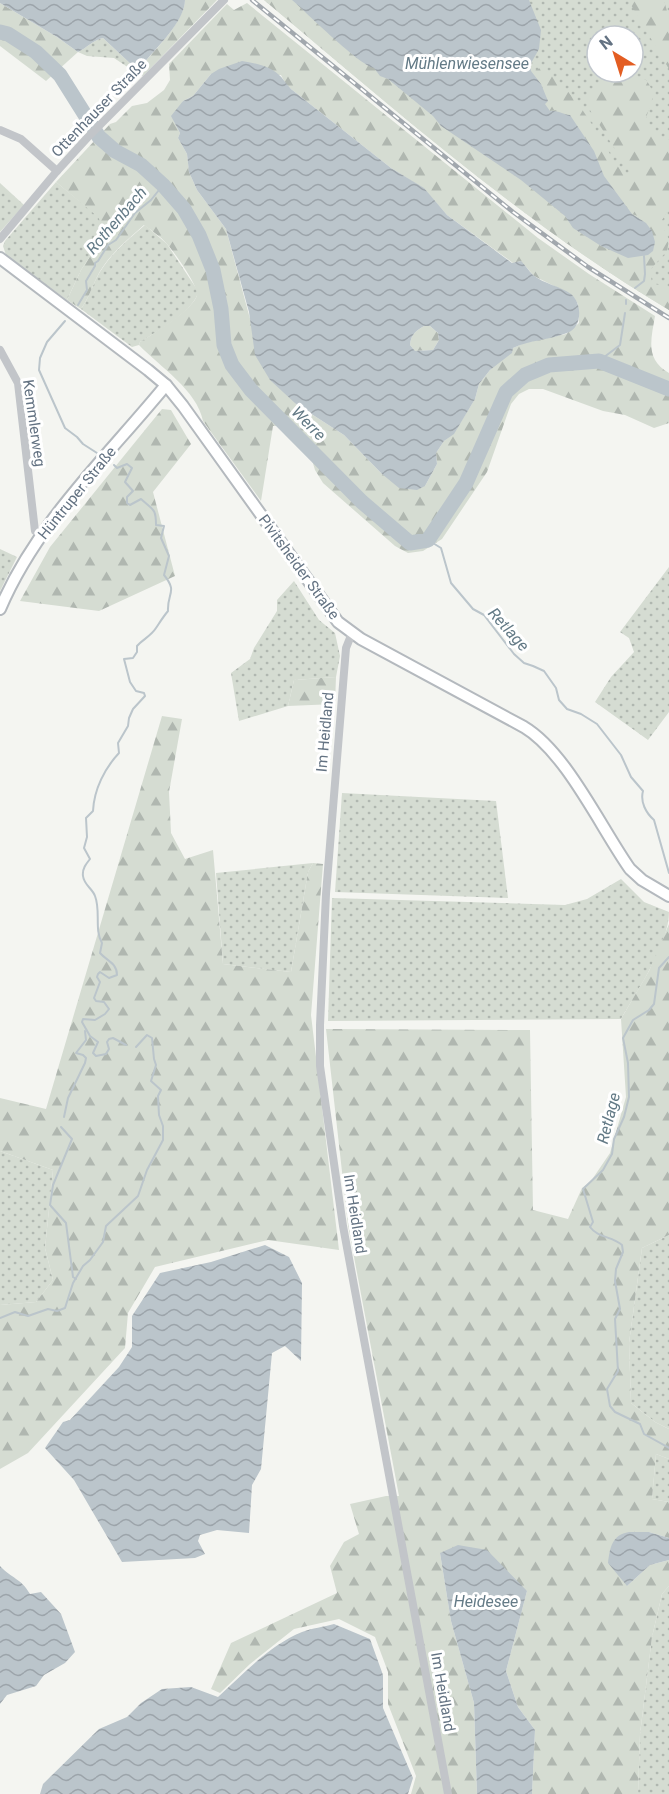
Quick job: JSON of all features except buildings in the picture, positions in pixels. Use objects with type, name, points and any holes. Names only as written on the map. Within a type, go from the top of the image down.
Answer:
[{"type":"main road","name":"Pivitsheider Straße","points":[[0,258],[166,385],[326,607],[352,633],[527,729],[544,742],[558,758],[630,869],[642,880],[669,896]]},
{"type":"main road","name":"Hüntruper Straße","points":[[0,609],[42,534],[67,501],[166,385]]},
{"type":"street","name":"Ottenhauser Straße","points":[[0,240],[88,137],[224,0]]},
{"type":"street","points":[[0,130],[21,139],[57,171]]},
{"type":"street","name":"Kemmlerweg","points":[[0,350],[18,383],[35,531],[42,534]]},
{"type":"street","name":"Im Heidland","points":[[352,633],[346,648],[326,894],[320,1066],[343,1226],[448,1794]]},
{"type":"green space","points":[[185,0],[217,0],[143,76],[137,75],[133,66],[138,67],[143,64],[169,34],[184,8]]},
{"type":"green space","points":[[264,0],[669,0],[669,310],[563,240],[411,123]]},
{"type":"green space","points":[[264,0],[292,0],[356,58],[374,67],[380,76],[388,79],[433,116],[441,126],[521,180],[565,216],[573,228],[613,252],[644,256],[638,216],[632,214],[604,176],[566,115],[557,110],[550,111],[545,104],[548,100],[541,84],[533,76],[540,68],[549,73],[567,90],[598,133],[617,165],[628,175],[629,171],[588,107],[589,92],[601,84],[645,84],[646,80],[652,92],[652,98],[646,125],[657,136],[669,140],[669,208],[661,222],[669,240],[667,251],[650,270],[652,283],[669,288],[669,310],[562,240],[411,123]]},
{"type":"green space","points":[[628,0],[664,0],[669,19],[669,69],[645,29],[645,24],[642,24]]},
{"type":"green space","points":[[0,3],[78,52],[46,81],[0,46]]},
{"type":"green space","points":[[247,3],[538,238],[655,316],[651,341],[656,362],[669,373],[669,423],[654,428],[625,415],[603,411],[543,389],[529,389],[519,394],[511,404],[487,472],[442,539],[423,551],[408,553],[395,546],[323,483],[312,460],[277,426],[273,426],[261,501],[203,421],[186,389],[139,345],[140,342],[181,314],[194,301],[197,291],[185,269],[164,240],[144,225],[105,263],[81,309],[67,300],[81,270],[104,235],[98,217],[56,182],[110,124],[116,122],[132,106],[147,103],[164,90],[170,80],[169,64],[227,4],[234,10]],"holes":[[[211,74],[281,75],[291,89],[391,168],[423,188],[447,215],[513,263],[521,261],[534,276],[572,295],[578,304],[579,323],[566,334],[524,343],[513,348],[490,370],[479,384],[475,399],[454,433],[444,441],[436,453],[437,464],[425,486],[382,474],[344,435],[296,404],[253,330],[226,229],[197,190],[189,172],[187,154],[178,138],[180,133],[174,121],[183,101],[193,96]]]},
{"type":"green space","points":[[103,38],[133,66],[135,72],[114,58],[87,56],[78,52]]},
{"type":"green space","points":[[56,182],[99,217],[104,235],[81,270],[67,300],[6,255],[3,246]]},
{"type":"green space","points":[[0,183],[24,205],[0,232]]},
{"type":"green space","points":[[145,225],[167,244],[198,291],[196,298],[183,313],[140,342],[139,345],[132,347],[81,309],[106,263]]},
{"type":"green space","points":[[424,326],[430,326],[438,333],[439,340],[433,350],[415,351],[410,345],[411,338]]},
{"type":"green space","points":[[162,409],[171,410],[191,444],[153,492],[175,576],[99,611],[20,601],[50,547]]},
{"type":"green space","points":[[0,549],[17,557],[0,591]]},
{"type":"green space","points":[[669,567],[669,712],[648,740],[595,702],[611,677],[634,652],[629,638],[620,632]]},
{"type":"green space","points":[[294,581],[319,620],[335,633],[340,656],[336,677],[294,680],[288,706],[239,721],[231,673],[250,659],[254,648],[277,611],[277,600]]},
{"type":"green space","points":[[336,677],[335,704],[288,706],[294,680]]},
{"type":"green space","points":[[162,716],[182,719],[169,792],[171,833],[185,859],[213,850],[223,964],[291,972],[308,872],[313,863],[323,864],[311,1015],[339,1250],[268,1240],[155,1267],[128,1313],[125,1348],[28,1453],[0,1469],[0,1305],[36,1302],[53,1280],[45,1248],[53,1170],[0,1151],[0,1098],[46,1109]]},
{"type":"green space","points":[[342,793],[496,801],[508,898],[335,892]]},
{"type":"green space","points":[[313,863],[308,872],[291,972],[223,964],[216,873]]},
{"type":"green space","points":[[621,879],[644,902],[669,912],[668,925],[658,953],[621,1019],[328,1021],[332,898],[565,905],[587,899]]},
{"type":"green space","points":[[669,924],[669,1235],[642,1248],[629,1343],[631,1403],[655,1422],[669,1429],[669,1459],[656,1454],[652,1499],[669,1502],[669,1538],[649,1532],[627,1586],[650,1565],[669,1560],[669,1586],[662,1594],[652,1637],[640,1734],[638,1794],[532,1794],[535,1730],[518,1707],[506,1671],[527,1591],[440,1553],[451,1621],[474,1703],[477,1794],[411,1794],[416,1776],[388,1704],[388,1672],[375,1637],[339,1619],[294,1629],[250,1664],[220,1693],[211,1689],[231,1643],[337,1593],[330,1566],[344,1542],[359,1534],[350,1504],[386,1496],[399,1496],[348,1225],[326,1029],[530,1030],[533,1210],[568,1219],[582,1188],[591,1181],[610,1153],[626,1097],[621,1019],[649,971]]},
{"type":"green space","points":[[0,1151],[53,1170],[45,1248],[53,1280],[36,1302],[0,1305]]},
{"type":"green space","points":[[669,1235],[669,1429],[655,1422],[631,1403],[629,1343],[642,1248]]},
{"type":"green space","points":[[656,1454],[669,1459],[669,1502],[652,1499]]},
{"type":"green space","points":[[669,1586],[669,1794],[638,1794],[640,1734],[652,1637],[662,1594]]},
{"type":"water","points":[[0,0],[185,0],[184,8],[175,25],[138,67],[133,66],[103,38],[78,52],[0,3]]},
{"type":"water","name":"Mühlenwiesensee","points":[[292,0],[529,0],[541,30],[539,49],[530,65],[548,101],[545,104],[550,111],[570,115],[594,151],[604,176],[632,214],[646,223],[652,231],[655,242],[653,251],[648,255],[628,258],[601,246],[573,228],[565,216],[521,180],[441,126],[433,116],[388,79],[380,76],[374,68],[345,49]]},
{"type":"water","points":[[242,61],[261,65],[274,71],[291,89],[391,168],[424,188],[447,215],[512,263],[521,261],[537,278],[571,294],[578,304],[578,321],[572,330],[513,348],[512,353],[490,370],[479,384],[475,399],[454,434],[444,441],[436,453],[437,464],[425,486],[417,490],[399,488],[344,435],[296,404],[270,380],[255,355],[249,312],[226,229],[197,190],[189,172],[187,154],[178,138],[180,133],[171,116],[183,101],[193,96],[211,74]],"holes":[[[424,326],[430,326],[438,333],[439,340],[433,350],[415,351],[410,345],[413,335]]]},
{"type":"water","points":[[265,1245],[289,1257],[302,1283],[301,1361],[285,1346],[272,1353],[261,1469],[252,1485],[249,1533],[217,1530],[200,1535],[198,1541],[205,1554],[195,1558],[122,1562],[74,1480],[45,1448],[63,1422],[70,1420],[119,1367],[132,1347],[132,1316],[160,1273],[211,1262]]},
{"type":"water","points":[[629,1532],[649,1532],[669,1538],[669,1560],[650,1565],[627,1586],[608,1563],[615,1539]]},
{"type":"water","name":"Heidesee","points":[[458,1545],[487,1550],[527,1591],[506,1671],[518,1707],[535,1730],[532,1794],[477,1794],[474,1703],[451,1621],[440,1553]]},
{"type":"water","points":[[0,1566],[23,1585],[30,1594],[41,1592],[61,1614],[75,1652],[65,1663],[44,1675],[36,1686],[7,1695],[0,1704]]},
{"type":"water","points":[[334,1624],[370,1639],[383,1675],[383,1708],[413,1778],[408,1794],[40,1794],[43,1784],[99,1729],[127,1717],[141,1703],[162,1689],[191,1687],[218,1697],[279,1644],[310,1629]]},
{"type":"waterway","name":"Werre","points":[[0,32],[8,34],[36,52],[60,75],[99,137],[115,151],[141,165],[184,209],[199,235],[213,270],[221,309],[224,345],[232,365],[251,390],[362,502],[410,543],[428,540],[466,483],[506,392],[525,375],[549,365],[599,361],[669,389]]},
{"type":"waterway","name":"Rothenbach","points":[[78,305],[87,290],[86,281],[95,263],[108,245],[116,240],[135,213],[151,200],[163,185]]},
{"type":"waterway","points":[[635,288],[644,281],[644,256]]},
{"type":"waterway","points":[[599,361],[620,345],[625,313]]},
{"type":"waterway","name":"Rothenbach","points":[[65,321],[47,342],[40,358],[39,370],[65,428],[97,453]]},
{"type":"waterway","name":"Rothenbach","points":[[114,465],[117,468],[127,464],[132,468],[125,482],[133,491],[127,497],[127,503],[130,505],[141,499],[154,512],[156,525],[164,526],[161,538],[169,556],[164,575],[171,589],[168,611],[154,631],[137,646],[137,652],[133,658],[124,659],[130,682],[136,691],[144,693],[145,696],[133,709],[128,726],[118,743],[119,753],[101,779],[93,811],[86,818],[87,837],[84,848],[90,859],[83,876],[97,902],[98,932],[102,943],[100,953],[113,965],[117,975],[109,978],[100,972],[98,974],[100,982],[94,998],[96,1001],[104,1002],[109,1009],[95,1020],[83,1019],[82,1022],[90,1036],[98,1042],[93,1053],[96,1056],[106,1054],[109,1049],[107,1042],[109,1039],[113,1038],[126,1045]]},
{"type":"waterway","name":"Retlage","points":[[428,540],[441,548],[451,583],[473,609],[484,615],[514,654],[524,663],[544,671],[556,688],[559,700],[567,709],[597,724],[621,755],[631,777],[643,791],[643,803],[646,811],[654,820],[669,873]]},
{"type":"waterway","name":"Retlage","points":[[669,957],[659,968],[654,1004],[633,1020],[623,1038],[628,1063],[629,1097],[624,1117],[614,1139],[612,1154],[603,1170],[583,1189],[593,1222],[590,1227],[593,1231],[622,1245],[623,1252],[616,1269],[615,1281],[620,1309],[615,1319],[618,1371],[607,1389],[610,1406],[615,1412],[640,1424],[644,1434],[669,1448]]},
{"type":"waterway","points":[[64,1117],[68,1098],[85,1063],[86,1058],[76,1053],[86,1040],[85,1031]]},
{"type":"waterway","name":"Rothenbach","points":[[0,1318],[15,1312],[28,1316],[48,1309],[57,1311],[65,1308],[73,1283],[83,1266],[103,1242],[106,1226],[138,1196],[147,1170],[163,1140],[163,1126],[159,1115],[158,1096],[161,1090],[151,1081],[156,1065],[152,1038],[147,1035],[136,1047]]},
{"type":"waterway","points":[[61,1127],[72,1139],[53,1185],[50,1205],[66,1223],[73,1277],[76,1279]]},
{"type":"railway","points":[[252,0],[513,212],[588,267],[669,318]]}]
